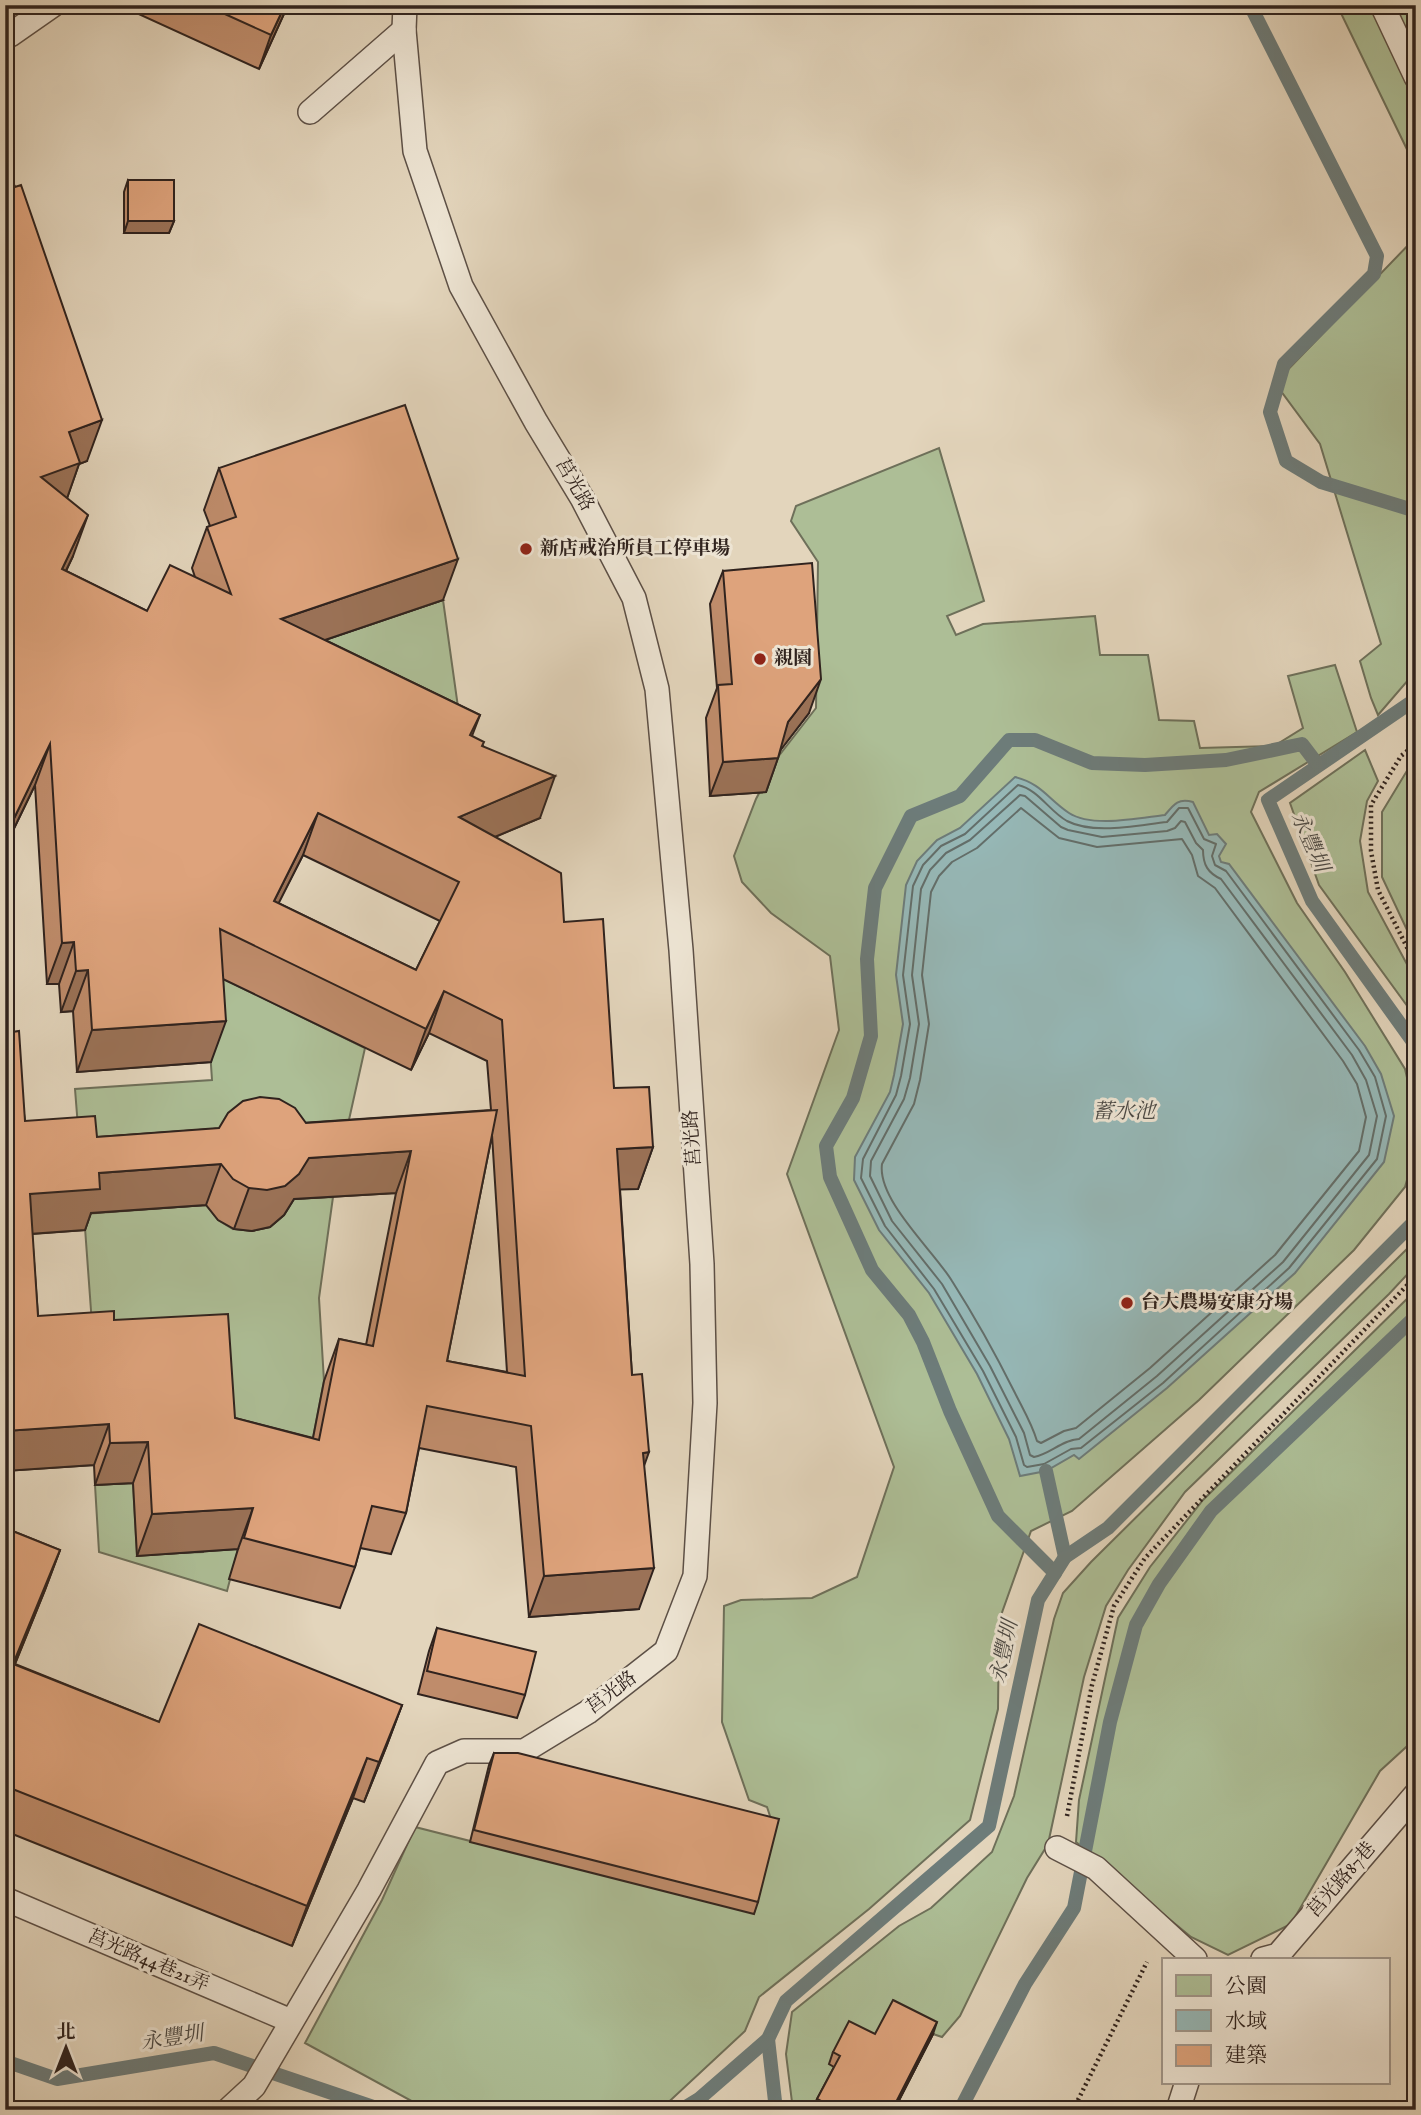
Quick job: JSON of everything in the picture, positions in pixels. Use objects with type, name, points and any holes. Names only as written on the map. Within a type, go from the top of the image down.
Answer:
[{"type":"lane","points":[[5,33],[10,35],[53,5]]},
{"type":"lane","name":"莒光路","points":[[228,2110],[254,2086],[369,1890],[437,1763],[464,1751],[524,1751],[588,1712],[666,1651],[695,1576],[705,1404],[702,1264],[681,950],[657,689],[634,598],[582,498],[536,422],[461,286],[415,151],[404,30],[405,5]]},
{"type":"lane","points":[[1382,5],[1416,77]]},
{"type":"lane","points":[[310,112],[404,30]]},
{"type":"lane","name":"莒光路87巷","points":[[1267,1958],[1278,1955],[1416,1794]]},
{"type":"lane","points":[[1057,1848],[1096,1868],[1194,1958]]},
{"type":"lane","name":"莒光路44巷21弄","points":[[5,1899],[291,2021]]},
{"type":"lane","points":[[1178,2110],[1186,2084]]},
{"type":"path","points":[[1416,744],[1401,756],[1371,806],[1371,851],[1378,890],[1416,965]]},
{"type":"path","points":[[1065,1825],[1093,1685],[1114,1606],[1145,1558],[1416,1276]]},
{"type":"path","points":[[1073,2110],[1164,1930]]},
{"type":"green space","points":[[1337,5],[1416,5],[1416,168]]},
{"type":"green space","points":[[1416,237],[1416,671],[1378,715],[1360,661],[1381,644],[1320,444],[1275,383]]},
{"type":"green space","points":[[939,448],[984,601],[947,616],[956,635],[983,624],[1095,616],[1100,655],[1148,655],[1159,720],[1194,721],[1200,748],[1274,746],[1303,728],[1288,676],[1335,665],[1357,732],[1259,792],[1251,812],[1297,903],[1345,972],[1405,1069],[1416,1117],[1416,1148],[1405,1187],[1354,1250],[1199,1400],[1072,1511],[1031,1531],[999,1621],[998,1709],[970,1820],[869,1909],[759,1997],[745,2031],[660,2110],[428,2110],[305,2043],[382,1900],[415,1827],[754,1913],[775,1831],[767,1807],[749,1800],[722,1722],[724,1606],[741,1600],[812,1598],[857,1577],[894,1467],[787,1174],[839,1030],[830,956],[771,913],[742,882],[734,856],[756,799],[778,757],[816,708],[818,562],[791,521],[796,506]]},
{"type":"green space","points":[[443,600],[465,757],[266,660]]},
{"type":"green space","points":[[1365,750],[1378,781],[1367,801],[1360,841],[1368,892],[1416,981],[1416,1018],[1319,885],[1290,803]]},
{"type":"green space","points":[[1416,761],[1416,949],[1382,877],[1382,812],[1408,769]]},
{"type":"green space","points":[[197,966],[365,1048],[340,1160],[82,1178],[75,1089],[212,1080],[206,990]]},
{"type":"green space","points":[[333,1197],[319,1298],[324,1381],[312,1443],[259,1470],[227,1591],[99,1552],[95,1485],[133,1483],[137,1555],[203,1552],[198,1479],[93,1338],[84,1214],[206,1205],[218,1220],[233,1229],[294,1199]]},
{"type":"green space","points":[[1416,1240],[1416,1265],[1185,1492],[1128,1570],[1106,1606],[1084,1677],[1048,1844],[1027,1878],[960,2016],[942,2037],[933,2034],[894,2110],[793,2110],[786,2054],[792,2012],[899,1926],[931,1908],[992,1852],[1014,1796],[1054,1619],[1063,1593],[1091,1562]]},
{"type":"green space","points":[[1416,1290],[1416,1738],[1380,1771],[1291,1924],[1228,1955],[1191,1937],[1076,1842],[1079,1800],[1118,1618],[1150,1567],[1203,1500]]},
{"type":"water","name":"蓄水池","points":[[1015,777],[1038,788],[1069,813],[1090,820],[1116,821],[1165,815],[1177,803],[1193,802],[1209,835],[1217,834],[1226,844],[1219,856],[1221,862],[1229,864],[1365,1046],[1381,1074],[1394,1116],[1384,1162],[1295,1273],[1167,1388],[1079,1459],[1074,1455],[1046,1471],[1020,1476],[1009,1439],[977,1374],[929,1293],[879,1230],[854,1180],[855,1157],[890,1092],[903,1024],[896,975],[906,885],[917,861],[937,840],[960,828]]},
{"type":"building","points":[[205,5],[285,5],[271,35]]},
{"type":"building","points":[[5,160],[15,187],[21,185],[102,420],[69,432],[80,463],[41,477],[88,515],[62,569],[147,611],[170,565],[231,594],[207,527],[236,517],[219,468],[405,405],[458,559],[281,619],[480,715],[470,735],[484,742],[482,746],[555,776],[459,817],[561,873],[564,922],[603,919],[614,1088],[649,1087],[653,1147],[617,1149],[632,1375],[642,1374],[649,1452],[643,1453],[654,1568],[544,1576],[531,1426],[427,1406],[406,1513],[372,1506],[355,1567],[244,1538],[253,1508],[152,1514],[148,1442],[110,1443],[109,1424],[5,1431],[5,986],[8,986],[12,1032],[19,1031],[25,1121],[95,1116],[97,1137],[219,1128],[228,1113],[243,1101],[260,1097],[279,1099],[295,1108],[306,1123],[497,1110],[447,1361],[525,1376],[502,1020],[444,991],[426,1029],[220,929],[226,1021],[92,1030],[88,970],[76,971],[74,942],[62,943],[50,744],[5,837]],"holes":[[[318,813],[459,882],[416,970],[274,901]],[[411,1151],[373,1346],[339,1339],[319,1440],[235,1418],[228,1314],[114,1320],[114,1311],[38,1316],[30,1194],[100,1189],[99,1173],[221,1164],[233,1179],[249,1188],[267,1190],[285,1186],[299,1174],[309,1158]]]},
{"type":"building","points":[[128,180],[174,180],[174,221],[128,221]]},
{"type":"building","name":"親園","points":[[812,563],[821,679],[788,722],[778,758],[723,762],[718,685],[732,684],[723,571]]},
{"type":"building","points":[[5,1528],[60,1550],[13,1664],[159,1722],[199,1624],[402,1705],[379,1762],[367,1758],[307,1906],[5,1786]]},
{"type":"building","points":[[437,1628],[536,1652],[525,1695],[427,1671]]},
{"type":"building","points":[[494,1753],[518,1753],[779,1819],[758,1902],[474,1830]]},
{"type":"building","points":[[893,2000],[937,2022],[892,2110],[836,2110],[817,2099],[840,2056],[833,2052],[849,2021],[875,2034]]},
{"type":"waterway","points":[[1250,5],[1377,256],[1374,274],[1284,364],[1270,412],[1286,461],[1321,482],[1416,511]]},
{"type":"waterway","name":"永豐圳","points":[[1416,699],[1268,800],[1312,901],[1416,1046]]},
{"type":"waterway","points":[[1055,1573],[998,1516],[950,1411],[923,1342],[909,1315],[872,1270],[830,1177],[826,1146],[853,1098],[871,1036],[867,959],[875,888],[911,816],[960,796],[1009,740],[1035,740],[1092,763],[1145,765],[1226,760],[1302,744],[1318,765]]},
{"type":"waterway","name":"永豐圳","points":[[681,2110],[699,2099],[768,2039],[786,2001],[989,1826],[1038,1600],[1065,1557],[1108,1528],[1416,1220]]},
{"type":"waterway","points":[[960,2110],[1025,1984],[1074,1908],[1110,1722],[1136,1625],[1159,1584],[1211,1511],[1416,1316]]},
{"type":"waterway","points":[[1046,1471],[1065,1557]]},
{"type":"waterway","points":[[768,2039],[776,2110]]},
{"type":"waterway","name":"永豐圳","points":[[5,2061],[57,2079],[214,2053],[382,2110]]},
{"type":"place","name":"新店戒治所員工停車場","points":[[526,549]]},
{"type":"place","name":"親園","points":[[760,659]]},
{"type":"place","name":"台大農場安康分場","points":[[1127,1303]]}]
